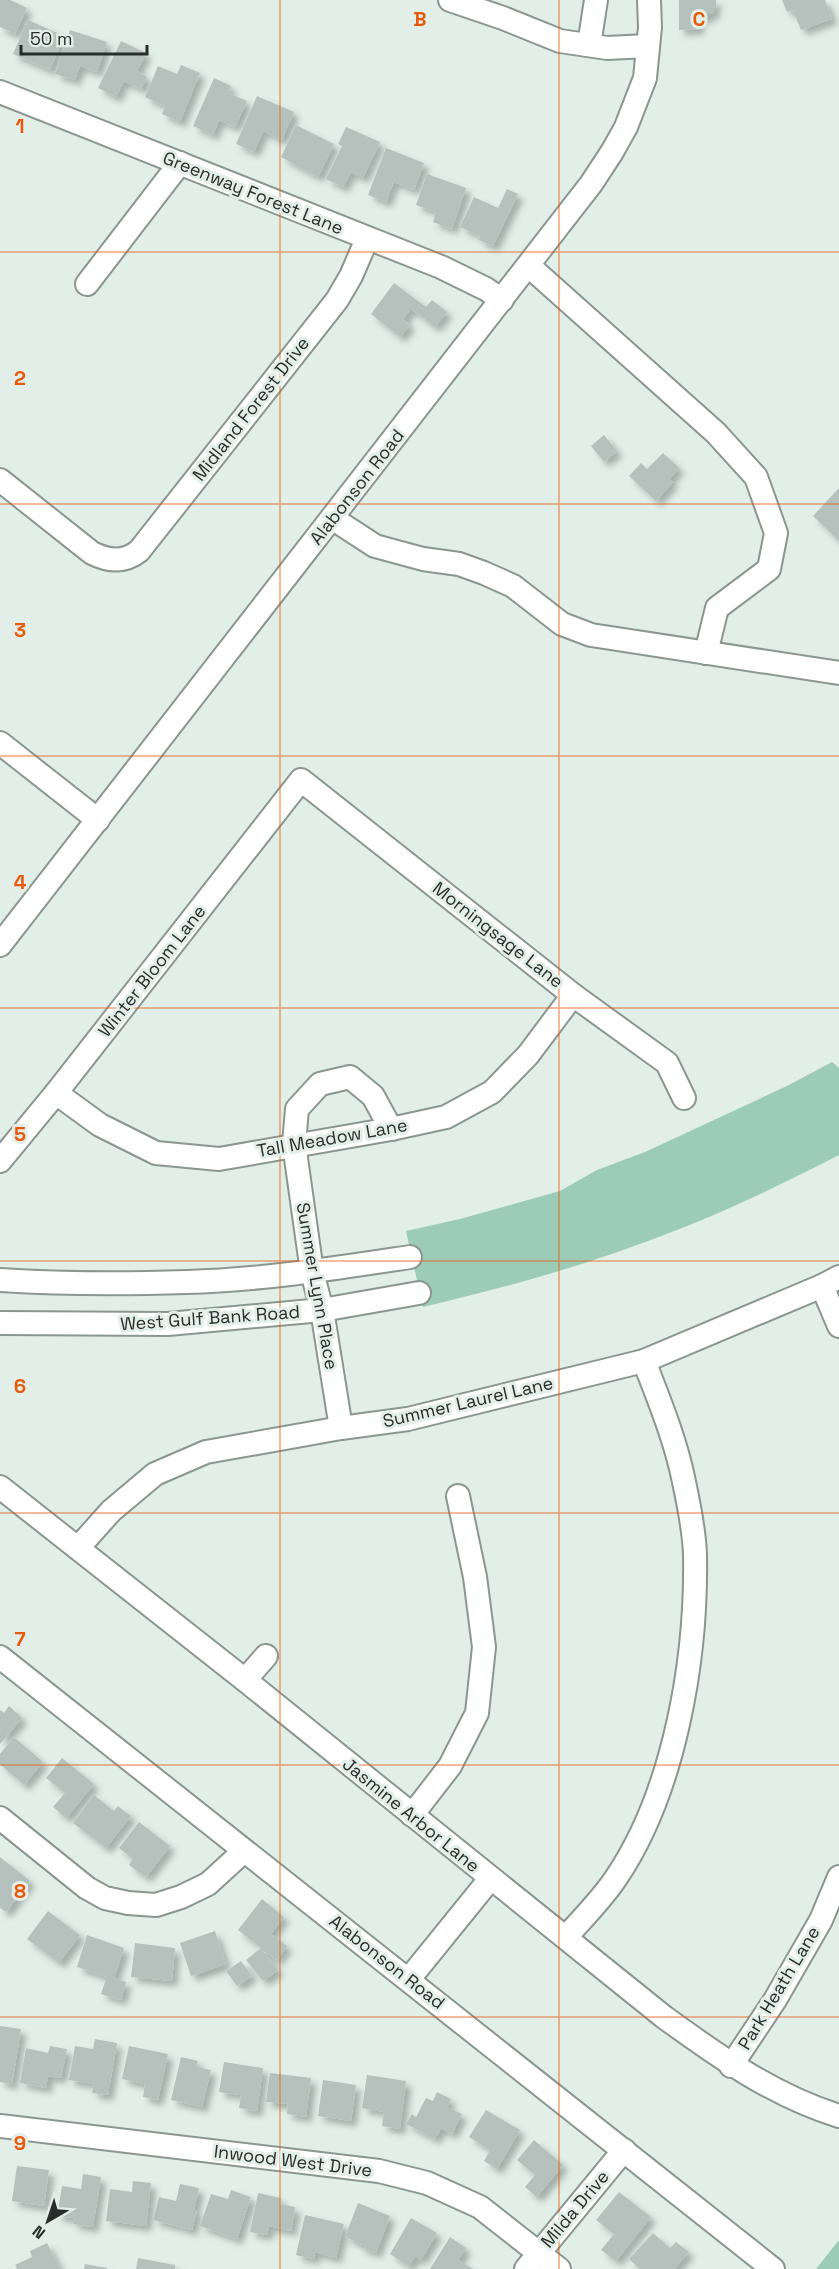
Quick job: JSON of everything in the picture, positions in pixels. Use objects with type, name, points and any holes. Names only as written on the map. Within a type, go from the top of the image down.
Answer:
[{"type":"street","points":[[450,0],[488,6],[560,41],[607,48],[648,46]]},
{"type":"street","points":[[589,45],[596,0]]},
{"type":"street","name":"Alabonson Road","points":[[0,945],[529,266],[612,152],[626,127],[645,78],[650,27],[649,0]]},
{"type":"street","name":"Greenway Forest Lane","points":[[0,92],[441,267],[486,289],[502,300]]},
{"type":"street","points":[[87,284],[180,163]]},
{"type":"street","name":"Midland Forest Drive","points":[[0,480],[92,553],[100,557],[124,560],[139,551],[337,300],[368,239]]},
{"type":"street","points":[[529,266],[716,433],[756,477],[776,532],[769,568],[717,608],[706,653]]},
{"type":"street","points":[[332,518],[375,546],[423,559],[459,564],[513,586],[562,624],[591,635],[839,674]]},
{"type":"street","points":[[0,743],[98,820]]},
{"type":"street","name":"Morningsage Lane","points":[[301,780],[573,995],[668,1063],[684,1098]]},
{"type":"street","name":"Winter Bloom Lane","points":[[0,1161],[301,780]]},
{"type":"street","name":"Tall Meadow Lane","points":[[56,1093],[100,1125],[156,1153],[219,1159],[294,1144],[391,1129],[446,1117],[492,1092],[528,1055],[573,995]]},
{"type":"street","name":"Summer Lynn Place","points":[[340,1428],[322,1310],[312,1272],[294,1144],[297,1110],[320,1084],[350,1077],[373,1096],[391,1129]]},
{"type":"street","name":"West Gulf Bank Road","points":[[0,1280],[45,1283],[189,1282],[312,1272],[410,1257]]},
{"type":"street","points":[[831,1282],[839,1326]]},
{"type":"street","name":"Summer Laurel Lane","points":[[78,1548],[111,1511],[154,1474],[206,1452],[340,1428],[408,1419],[644,1361],[831,1282]]},
{"type":"street","name":"West Gulf Bank Road","points":[[0,1323],[168,1324],[322,1310],[419,1293]]},
{"type":"street","points":[[566,1937],[616,1878],[654,1808],[678,1726],[694,1632],[695,1552],[684,1481],[665,1418],[644,1361]]},
{"type":"street","name":"Jasmine Arbor Lane","points":[[0,1487],[245,1680],[664,2017],[731,2066],[808,2107],[839,2116]]},
{"type":"street","points":[[412,1815],[450,1766],[477,1713],[484,1647],[475,1577],[458,1496]]},
{"type":"street","points":[[245,1680],[267,1656]]},
{"type":"street","name":"Alabonson Road","points":[[0,1657],[773,2269]]},
{"type":"street","points":[[0,1818],[87,1888],[105,1898],[128,1903],[156,1905],[181,1897],[208,1884],[244,1851]]},
{"type":"street","name":"Park Heath Lane","points":[[731,2066],[775,2000],[821,1920],[839,1877]]},
{"type":"street","points":[[409,1979],[490,1878]]},
{"type":"street","name":"Inwood West Drive","points":[[0,2127],[379,2171],[427,2183],[480,2207],[533,2261],[559,2269]]},
{"type":"street","name":"Milda Drive","points":[[533,2261],[624,2150]]},
{"type":"green space","points":[[832,1062],[839,1068],[839,1155],[738,1204],[646,1242],[551,1273],[423,1307],[406,1231],[460,1219],[560,1191],[597,1170],[645,1152],[789,1085]]},
{"type":"green space","points":[[839,2240],[839,2269],[816,2269]]},
{"type":"building","points":[[0,0],[10,0],[27,8],[15,34],[0,27]]},
{"type":"building","points":[[679,0],[716,0],[714,14],[707,14],[707,18],[698,18],[699,29],[679,30]]},
{"type":"building","points":[[782,0],[825,0],[832,19],[801,30],[793,10],[787,12]]},
{"type":"building","points":[[28,20],[64,36],[50,70],[13,54]]},
{"type":"building","points":[[70,30],[107,42],[97,72],[80,66],[75,80],[55,74]]},
{"type":"building","points":[[121,41],[146,53],[137,71],[147,77],[141,89],[124,81],[116,97],[98,88]]},
{"type":"building","points":[[181,65],[200,73],[180,122],[162,114],[165,106],[145,97],[158,66],[177,74]]},
{"type":"building","points":[[214,78],[231,86],[228,93],[247,101],[235,127],[219,120],[213,135],[193,126]]},
{"type":"building","points":[[257,96],[294,112],[282,140],[263,131],[254,152],[236,144]]},
{"type":"building","points":[[296,125],[334,144],[318,177],[281,157]]},
{"type":"building","points":[[346,127],[380,142],[363,178],[351,172],[343,187],[326,179],[342,146],[338,144]]},
{"type":"building","points":[[386,148],[424,163],[414,190],[394,182],[386,202],[368,195]]},
{"type":"building","points":[[427,174],[466,188],[452,229],[433,222],[436,212],[416,205]]},
{"type":"building","points":[[507,189],[518,194],[493,246],[479,240],[480,236],[460,227],[474,197],[498,208]]},
{"type":"building","points":[[394,283],[426,307],[432,300],[447,312],[435,327],[411,309],[403,319],[410,325],[400,337],[371,314]]},
{"type":"building","points":[[604,435],[617,451],[604,462],[591,446]]},
{"type":"building","points":[[663,453],[679,468],[669,479],[673,482],[656,501],[629,476],[641,463],[647,469]]},
{"type":"building","points":[[839,488],[839,541],[813,516]]},
{"type":"building","points":[[9,1706],[22,1718],[0,1744],[0,1710],[4,1713]]},
{"type":"building","points":[[14,1737],[43,1762],[24,1785],[0,1764],[0,1754]]},
{"type":"building","points":[[62,1758],[94,1784],[66,1818],[53,1807],[65,1793],[46,1778]]},
{"type":"building","points":[[94,1795],[114,1811],[118,1806],[131,1816],[106,1848],[73,1823]]},
{"type":"building","points":[[139,1822],[170,1846],[146,1877],[129,1865],[133,1859],[119,1848]]},
{"type":"building","points":[[0,1857],[30,1881],[6,1912],[0,1908]]},
{"type":"building","points":[[262,1899],[284,1917],[271,1934],[287,1946],[277,1960],[262,1950],[278,1970],[263,1981],[246,1960],[261,1948],[238,1930]]},
{"type":"building","points":[[48,1911],[80,1935],[59,1963],[27,1939]]},
{"type":"building","points":[[215,1931],[226,1964],[191,1976],[180,1943]]},
{"type":"building","points":[[87,1935],[124,1948],[114,1978],[126,1982],[121,2000],[101,1994],[107,1977],[77,1967]]},
{"type":"building","points":[[135,1943],[175,1948],[172,1981],[131,1977]]},
{"type":"building","points":[[241,1961],[252,1976],[237,1986],[226,1971]]},
{"type":"building","points":[[0,2026],[21,2029],[12,2084],[0,2082]]},
{"type":"building","points":[[95,2039],[117,2043],[108,2095],[92,2093],[94,2084],[69,2080],[75,2046],[93,2049]]},
{"type":"building","points":[[50,2046],[67,2049],[61,2078],[48,2076],[46,2088],[20,2083],[26,2048],[48,2053]]},
{"type":"building","points":[[129,2046],[168,2054],[158,2100],[143,2097],[145,2084],[122,2079]]},
{"type":"building","points":[[181,2057],[198,2061],[196,2067],[211,2070],[202,2107],[171,2100]]},
{"type":"building","points":[[224,2062],[263,2068],[257,2111],[239,2108],[241,2095],[219,2092]]},
{"type":"building","points":[[270,2073],[311,2078],[306,2117],[287,2114],[288,2104],[266,2102]]},
{"type":"building","points":[[367,2075],[406,2081],[400,2129],[382,2126],[384,2112],[362,2108]]},
{"type":"building","points":[[323,2080],[356,2085],[351,2121],[318,2116]]},
{"type":"building","points":[[437,2092],[451,2099],[447,2107],[462,2114],[452,2134],[441,2128],[435,2139],[406,2124],[412,2114],[416,2117],[426,2098],[433,2101]]},
{"type":"building","points":[[486,2110],[520,2130],[497,2169],[484,2161],[490,2150],[469,2137]]},
{"type":"building","points":[[534,2140],[563,2165],[537,2197],[525,2187],[535,2175],[517,2160]]},
{"type":"building","points":[[17,2166],[49,2170],[44,2206],[12,2201]]},
{"type":"building","points":[[83,2174],[101,2177],[93,2227],[73,2224],[74,2218],[57,2216],[62,2186],[81,2189]]},
{"type":"building","points":[[133,2181],[151,2183],[146,2226],[106,2221],[110,2189],[132,2192]]},
{"type":"building","points":[[180,2184],[199,2188],[192,2230],[153,2220],[159,2197],[176,2201]]},
{"type":"building","points":[[231,2190],[251,2197],[237,2239],[200,2226],[211,2194],[228,2199]]},
{"type":"building","points":[[619,2192],[651,2217],[616,2261],[601,2250],[614,2234],[596,2220]]},
{"type":"building","points":[[258,2193],[281,2198],[280,2204],[295,2207],[291,2231],[269,2226],[267,2235],[250,2232]]},
{"type":"building","points":[[358,2203],[390,2216],[376,2253],[360,2247],[361,2244],[345,2237]]},
{"type":"building","points":[[305,2215],[344,2224],[336,2258],[315,2252],[314,2259],[296,2255]]},
{"type":"building","points":[[411,2218],[437,2233],[421,2260],[415,2256],[409,2266],[390,2254]]},
{"type":"building","points":[[653,2233],[670,2248],[676,2242],[689,2252],[674,2269],[640,2269],[629,2259]]},
{"type":"building","points":[[450,2237],[466,2248],[458,2260],[473,2269],[430,2269]]},
{"type":"building","points":[[47,2243],[60,2269],[17,2269],[15,2265],[32,2257],[30,2251]]},
{"type":"building","points":[[138,2258],[175,2265],[175,2269],[136,2269]]},
{"type":"building","points":[[85,2264],[107,2268],[107,2269],[84,2269]]}]
